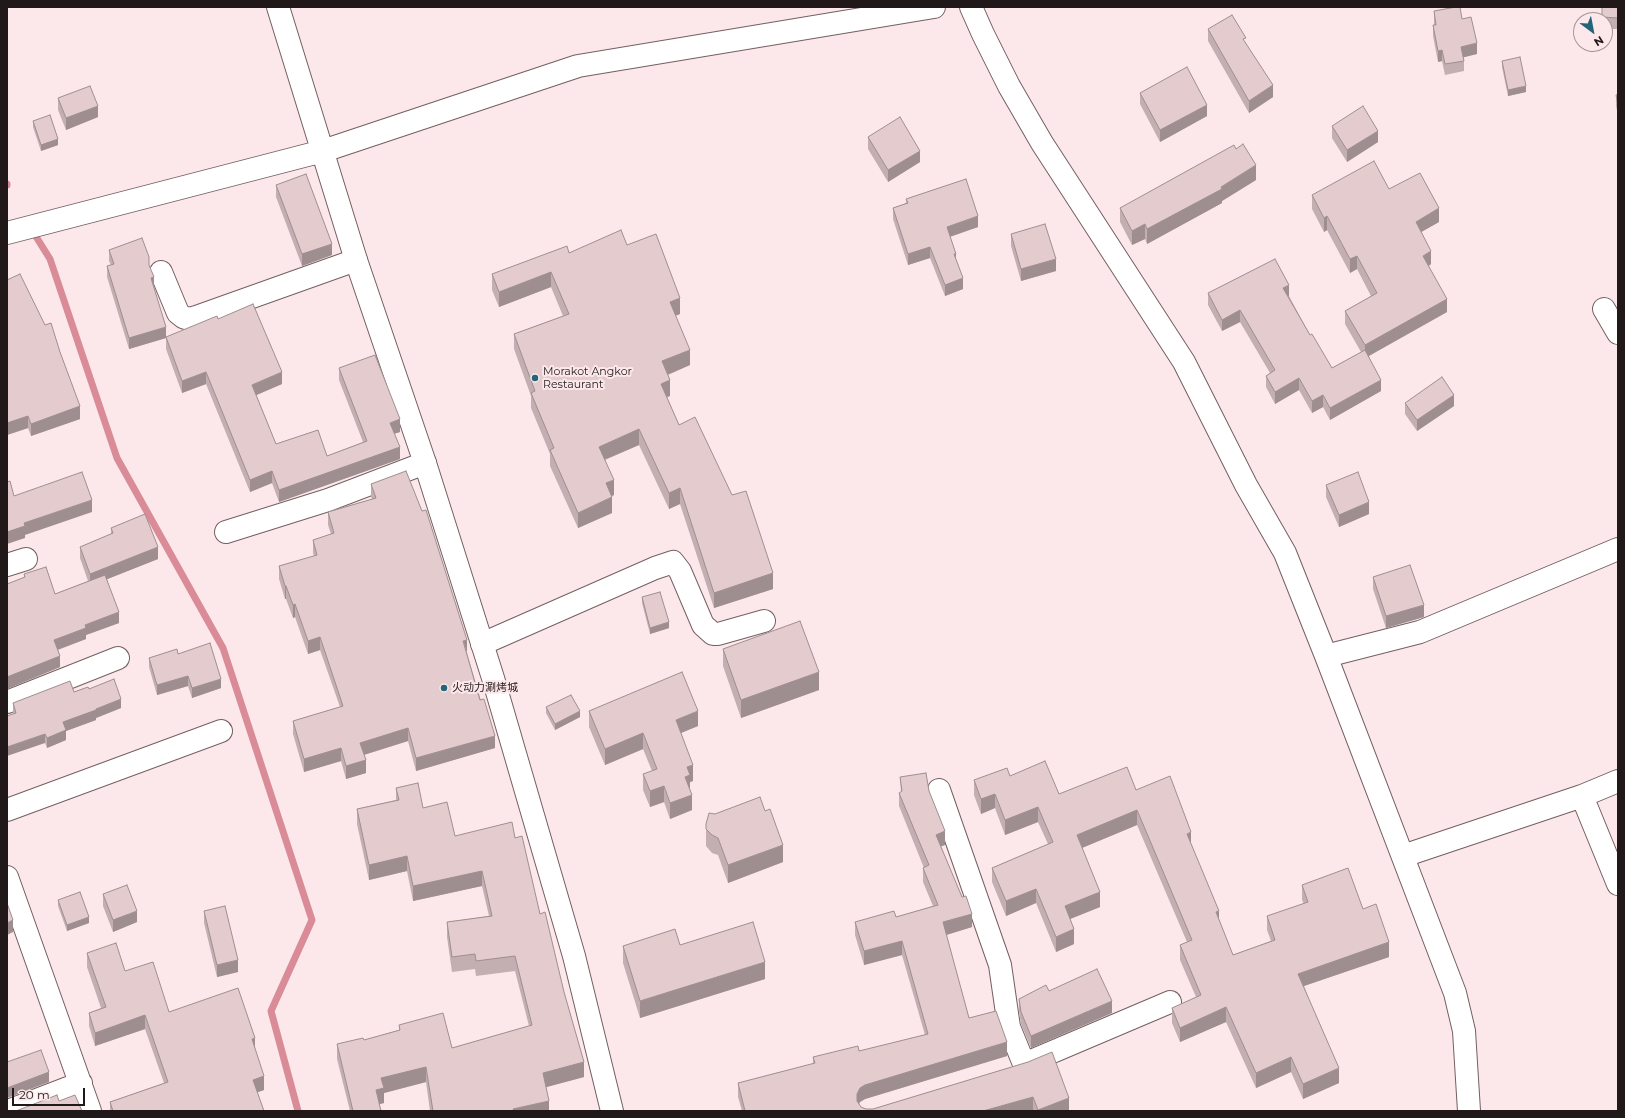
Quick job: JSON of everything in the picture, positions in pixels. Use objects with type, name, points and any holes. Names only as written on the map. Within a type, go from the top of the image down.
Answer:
[{"type":"street","points":[[278,7],[356,260],[425,463],[482,644],[574,956],[612,1111]]},
{"type":"street","points":[[7,233],[323,151],[578,66],[934,7]]},
{"type":"street","points":[[971,7],[1009,86],[1042,143],[1184,362],[1246,485],[1285,553],[1455,993],[1464,1031],[1469,1111]]},
{"type":"street","points":[[161,272],[178,313],[188,319],[356,260]]},
{"type":"street","points":[[1604,309],[1618,334]]},
{"type":"street","points":[[226,532],[328,500],[425,463]]},
{"type":"street","points":[[1326,656],[1420,632],[1618,550]]},
{"type":"street","points":[[482,644],[655,568],[673,562],[680,571],[703,626],[713,634],[718,634],[764,620]]},
{"type":"street","points":[[7,702],[118,658]]},
{"type":"street","points":[[7,810],[221,731]]},
{"type":"street","points":[[1403,856],[1582,796],[1618,781]]},
{"type":"street","points":[[939,790],[1000,965],[1009,1027],[1024,1064]]},
{"type":"street","points":[[1582,796],[1618,884]]},
{"type":"street","points":[[7,877],[90,1111]]},
{"type":"street","points":[[1002,1071],[1024,1064],[1170,1002]]},
{"type":"street","points":[[8,1111],[81,1083]]},
{"type":"building","points":[[1460,7],[1462,19],[1471,17],[1477,43],[1461,47],[1464,61],[1445,64],[1442,50],[1438,51],[1433,25],[1436,25],[1434,11]]},
{"type":"building","points":[[1602,7],[1618,7],[1618,18],[1613,18],[1613,12],[1602,12]]},
{"type":"building","points":[[1232,15],[1246,38],[1243,39],[1273,85],[1249,101],[1208,29]]},
{"type":"building","points":[[1520,57],[1526,86],[1508,90],[1502,61]]},
{"type":"building","points":[[1187,67],[1207,105],[1160,130],[1140,93]]},
{"type":"building","points":[[90,86],[98,106],[66,118],[58,98]]},
{"type":"building","points":[[1618,94],[1618,105],[1616,95]]},
{"type":"building","points":[[1363,106],[1378,131],[1347,150],[1332,126]]},
{"type":"building","points":[[50,115],[58,139],[41,145],[33,121]]},
{"type":"building","points":[[900,117],[920,151],[888,170],[868,137]]},
{"type":"building","points":[[1243,144],[1256,165],[1221,187],[1222,189],[1147,229],[1145,224],[1132,231],[1120,208],[1234,145],[1236,149]]},
{"type":"building","points":[[1374,161],[1389,189],[1420,173],[1439,208],[1416,222],[1431,251],[1423,256],[1447,299],[1365,345],[1345,311],[1377,293],[1357,256],[1350,259],[1327,216],[1324,218],[1312,195]]},
{"type":"building","points":[[306,174],[332,244],[302,254],[276,185]]},
{"type":"building","points":[[966,179],[978,216],[947,227],[956,254],[954,254],[963,278],[945,285],[930,247],[908,254],[893,208],[908,203],[906,199]]},
{"type":"building","points":[[1045,224],[1056,259],[1021,269],[1011,234]]},
{"type":"building","points":[[621,230],[627,245],[656,234],[680,298],[670,302],[690,350],[662,361],[670,380],[661,384],[679,425],[695,417],[732,495],[746,491],[773,573],[714,593],[680,488],[669,493],[639,429],[599,447],[614,480],[606,483],[612,497],[578,513],[550,450],[554,448],[531,393],[535,391],[514,334],[569,314],[551,272],[499,292],[492,274],[567,246],[569,253]]},
{"type":"building","points":[[142,238],[149,257],[149,265],[154,277],[151,278],[166,327],[129,338],[107,266],[114,264],[109,250]]},
{"type":"building","points":[[1275,259],[1289,285],[1283,288],[1310,335],[1312,334],[1332,368],[1365,350],[1381,380],[1330,408],[1323,395],[1312,401],[1299,378],[1275,392],[1266,376],[1275,370],[1240,310],[1222,320],[1208,293]]},
{"type":"building","points":[[20,274],[45,325],[51,323],[80,406],[31,424],[28,416],[7,423],[7,280]]},
{"type":"building","points":[[253,304],[282,372],[252,385],[276,444],[318,430],[327,456],[367,441],[339,368],[375,355],[400,419],[390,423],[400,447],[279,490],[272,471],[250,480],[206,372],[182,381],[166,337],[217,316],[218,319]]},
{"type":"building","points":[[1442,377],[1454,395],[1417,420],[1405,403]]},
{"type":"building","points":[[406,471],[422,511],[426,510],[467,640],[463,641],[480,700],[484,699],[495,736],[416,758],[408,728],[360,743],[366,760],[346,766],[341,748],[304,759],[293,721],[343,706],[320,637],[308,641],[295,604],[293,605],[285,586],[279,566],[317,555],[313,540],[334,533],[328,512],[376,498],[371,484]]},
{"type":"building","points":[[82,472],[92,500],[24,523],[25,526],[7,532],[7,482],[10,481],[14,496]]},
{"type":"building","points":[[1358,472],[1369,502],[1339,515],[1326,485]]},
{"type":"building","points":[[145,514],[158,547],[90,574],[80,547],[113,533],[111,528]]},
{"type":"building","points":[[1410,565],[1424,605],[1386,616],[1373,577]]},
{"type":"building","points":[[46,567],[55,594],[105,575],[119,612],[85,625],[86,628],[54,640],[60,656],[7,677],[7,584],[25,577],[24,574]]},
{"type":"building","points":[[660,592],[669,622],[650,628],[642,597]]},
{"type":"building","points":[[800,621],[819,672],[741,700],[723,649]]},
{"type":"building","points":[[210,643],[221,679],[192,688],[188,676],[157,685],[149,658],[177,649],[178,654]]},
{"type":"building","points":[[682,672],[698,711],[676,720],[693,765],[687,767],[690,775],[685,777],[692,795],[670,803],[664,786],[650,791],[643,774],[657,769],[643,733],[605,749],[589,711]]},
{"type":"building","points":[[114,679],[121,699],[63,722],[66,730],[47,738],[45,734],[7,747],[7,716],[16,713],[13,703],[70,681],[74,692],[88,687],[89,689]]},
{"type":"building","points":[[571,695],[580,711],[555,724],[546,707]]},
{"type":"building","points":[[1045,761],[1059,794],[1127,767],[1136,790],[1170,776],[1191,832],[1187,834],[1219,911],[1216,912],[1233,955],[1275,940],[1267,916],[1308,902],[1302,885],[1348,868],[1363,909],[1376,904],[1389,942],[1298,974],[1339,1068],[1303,1084],[1291,1057],[1256,1073],[1226,1007],[1180,1028],[1172,1008],[1201,995],[1180,945],[1192,940],[1137,810],[1077,835],[1100,892],[1065,906],[1074,929],[1056,937],[1036,889],[1006,901],[992,868],[1053,842],[1038,807],[1005,820],[995,794],[981,799],[974,780],[1007,768],[1010,776]]},
{"type":"building","points":[[926,773],[929,791],[945,831],[936,835],[962,897],[966,896],[972,914],[943,922],[969,1018],[996,1011],[1007,1042],[865,1085],[860,1088],[857,1094],[857,1101],[861,1107],[873,1109],[1028,1062],[1052,1052],[1069,1098],[1038,1110],[1033,1097],[983,1111],[745,1111],[738,1083],[815,1063],[813,1057],[858,1046],[859,1051],[928,1034],[902,941],[864,951],[855,922],[894,911],[896,917],[938,905],[923,868],[929,865],[899,793],[902,791],[900,777]]},
{"type":"building","points":[[418,783],[423,808],[447,802],[455,836],[512,822],[515,838],[522,836],[540,914],[545,912],[564,992],[584,1062],[543,1073],[549,1101],[513,1109],[514,1111],[433,1111],[426,1067],[381,1078],[384,1088],[376,1090],[381,1111],[353,1111],[337,1044],[363,1038],[364,1040],[400,1030],[399,1025],[443,1013],[452,1048],[532,1025],[515,956],[476,961],[475,954],[452,957],[447,922],[492,916],[482,871],[413,886],[407,856],[369,865],[357,809],[399,800],[396,788]]},
{"type":"building","points":[[760,797],[765,811],[770,809],[783,845],[728,865],[718,838],[706,829],[709,813],[715,814]]},
{"type":"building","points":[[127,885],[137,911],[113,920],[103,894]]},
{"type":"building","points":[[80,892],[89,917],[67,925],[58,900]]},
{"type":"building","points":[[7,903],[13,920],[7,923]]},
{"type":"building","points":[[225,906],[238,960],[217,965],[204,911]]},
{"type":"building","points":[[753,922],[765,962],[640,1001],[623,946],[675,929],[680,945]]},
{"type":"building","points":[[116,943],[125,971],[153,962],[169,1012],[238,988],[255,1038],[252,1039],[264,1076],[253,1080],[264,1111],[113,1111],[110,1102],[168,1082],[145,1015],[95,1033],[89,1013],[106,1007],[87,953]]},
{"type":"building","points":[[1097,969],[1112,1001],[1031,1036],[1021,1012],[1019,999],[1046,985],[1049,991]]},
{"type":"building","points":[[41,1050],[49,1072],[7,1088],[7,1062]]},
{"type":"building","points":[[57,1095],[59,1101],[75,1095],[82,1111],[16,1111]]},
{"type":"waterway","points":[[35,235],[50,259],[117,458],[223,648],[312,920],[271,1011],[298,1111]]},
{"type":"place","name":"Morakot Angkor Restaurant","points":[[535,378]]},
{"type":"place","name":"火动力涮烤城","points":[[444,688]]}]
